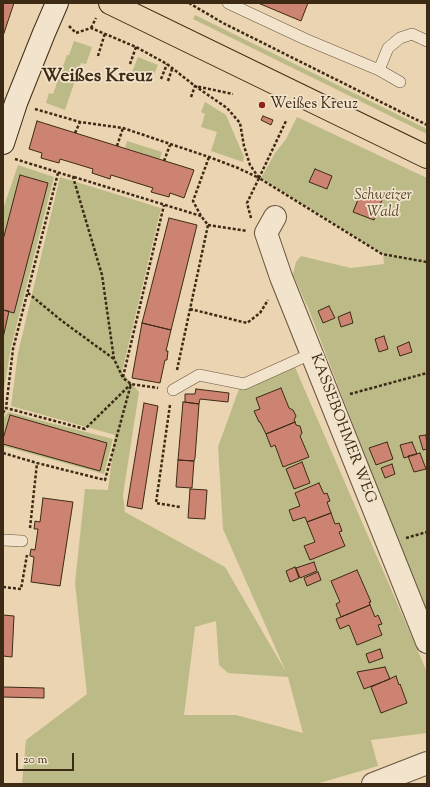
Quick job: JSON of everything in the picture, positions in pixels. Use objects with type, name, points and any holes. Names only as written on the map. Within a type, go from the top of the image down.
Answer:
[{"type":"main road","points":[[110,3],[427,157]]},
{"type":"street","points":[[8,150],[9,101],[58,3]]},
{"type":"street","name":"KASSEBOHMER WEG","points":[[270,225],[281,277],[313,353],[427,642]]},
{"type":"street","points":[[373,784],[427,763]]},
{"type":"lane","points":[[230,4],[306,39],[379,70],[400,82]]},
{"type":"lane","points":[[379,70],[388,48],[400,38],[412,34],[427,41]]},
{"type":"lane","points":[[173,390],[199,375],[244,384],[313,353]]},
{"type":"lane","points":[[3,540],[22,541]]},
{"type":"path","points":[[189,3],[223,23],[427,125]]},
{"type":"path","points":[[76,33],[91,28],[136,46],[167,64],[226,108],[240,123],[244,146],[250,165],[259,178]]},
{"type":"path","points":[[98,56],[105,34]]},
{"type":"path","points":[[130,64],[136,46]]},
{"type":"path","points":[[161,79],[167,64]]},
{"type":"path","points":[[168,81],[172,69]]},
{"type":"path","points":[[195,86],[233,94]]},
{"type":"path","points":[[191,98],[195,86]]},
{"type":"path","points":[[9,101],[80,122],[123,128],[238,168],[259,178],[382,254],[427,262]]},
{"type":"path","points":[[259,178],[286,120]]},
{"type":"path","points":[[75,133],[80,122]]},
{"type":"path","points":[[117,146],[123,128]]},
{"type":"path","points":[[164,161],[170,145]]},
{"type":"path","points":[[8,150],[58,173],[201,216]]},
{"type":"path","points":[[180,507],[156,503],[173,390],[208,225],[201,216],[193,200],[209,157]]},
{"type":"path","points":[[3,413],[6,408],[13,350],[58,173]]},
{"type":"path","points":[[73,177],[102,275],[114,359],[123,378],[131,384],[173,390]]},
{"type":"path","points":[[123,378],[164,205]]},
{"type":"path","points":[[208,225],[270,225]]},
{"type":"path","points":[[190,309],[247,323],[260,313],[281,277]]},
{"type":"path","points":[[28,293],[62,321],[114,359]]},
{"type":"path","points":[[331,400],[427,373]]},
{"type":"path","points":[[6,408],[85,429],[131,384]]},
{"type":"path","points":[[3,453],[105,480],[131,384]]},
{"type":"green space","points":[[195,15],[427,129],[427,134],[193,19]]},
{"type":"green space","points":[[74,41],[92,47],[86,64],[81,63],[65,110],[46,103],[49,93],[53,94],[67,55],[69,55]]},
{"type":"green space","points":[[138,57],[158,65],[151,81],[131,74]]},
{"type":"green space","points":[[205,102],[226,115],[244,157],[243,162],[211,151],[217,132],[201,127],[205,114],[201,112]]},
{"type":"green space","name":"Schweizer Wald","points":[[297,117],[427,178],[427,617],[307,305],[293,274],[296,262],[301,256],[351,268],[384,264],[383,254],[261,178],[275,153],[286,139]]},
{"type":"green space","points":[[127,141],[162,152],[160,159],[125,148]]},
{"type":"green space","points":[[18,165],[54,177],[11,347],[3,396],[3,209]]},
{"type":"green space","points":[[60,177],[161,208],[122,372],[139,392],[123,495],[125,512],[225,567],[286,672],[223,529],[218,447],[239,389],[294,365],[427,672],[427,733],[371,740],[378,766],[316,784],[22,784],[26,740],[87,694],[75,583],[85,489],[108,490],[115,435],[11,406],[18,353]],"holes":[[[216,621],[219,665],[228,673],[288,677],[303,733],[236,715],[184,715],[195,627]]]},
{"type":"green space","points":[[8,412],[113,439],[104,474],[3,446],[3,418]]},
{"type":"building","points":[[3,3],[14,3],[3,36]]},
{"type":"building","points":[[258,3],[308,3],[301,21]]},
{"type":"building","points":[[263,116],[273,120],[271,125],[261,120]]},
{"type":"building","points":[[37,121],[194,170],[184,198],[170,193],[169,197],[151,192],[153,188],[111,175],[110,179],[92,173],[93,169],[60,159],[59,163],[41,158],[42,153],[29,149]]},
{"type":"building","points":[[315,169],[332,176],[327,189],[309,182]]},
{"type":"building","points":[[20,175],[48,183],[14,313],[3,310],[3,240]]},
{"type":"building","points":[[361,192],[382,200],[374,220],[353,212]]},
{"type":"building","points":[[169,218],[197,225],[171,330],[142,323]]},
{"type":"building","points":[[329,306],[335,318],[323,323],[318,311]]},
{"type":"building","points":[[3,310],[9,311],[3,338]]},
{"type":"building","points":[[350,312],[353,323],[341,327],[338,317]]},
{"type":"building","points":[[142,323],[171,330],[166,351],[168,351],[167,360],[165,360],[160,383],[132,378]]},
{"type":"building","points":[[384,336],[388,349],[379,352],[375,339]]},
{"type":"building","points":[[409,342],[412,352],[400,356],[397,347]]},
{"type":"building","points":[[281,388],[289,408],[293,410],[296,416],[294,420],[295,422],[266,434],[254,411],[260,409],[256,398]]},
{"type":"building","points":[[196,389],[229,393],[228,402],[200,399],[199,404],[185,402],[185,394],[195,394]]},
{"type":"building","points":[[183,402],[199,404],[194,461],[178,460]]},
{"type":"building","points":[[144,403],[158,406],[142,509],[127,506]]},
{"type":"building","points":[[10,415],[107,443],[100,471],[3,444]]},
{"type":"building","points":[[295,422],[296,425],[300,426],[302,433],[300,436],[309,457],[283,467],[275,445],[271,447],[266,434]]},
{"type":"building","points":[[426,435],[427,449],[423,450],[419,436]]},
{"type":"building","points":[[387,442],[393,459],[376,465],[369,448]]},
{"type":"building","points":[[412,442],[417,454],[404,458],[400,445]]},
{"type":"building","points":[[420,453],[426,469],[414,472],[408,456]]},
{"type":"building","points":[[178,460],[194,461],[192,488],[176,487]]},
{"type":"building","points":[[302,462],[310,483],[294,489],[286,469]]},
{"type":"building","points":[[392,464],[395,474],[385,478],[381,468]]},
{"type":"building","points":[[319,483],[324,494],[327,493],[330,501],[327,502],[331,513],[307,522],[305,517],[293,521],[289,510],[300,506],[295,493]]},
{"type":"building","points":[[190,489],[207,490],[205,519],[188,518]]},
{"type":"building","points":[[43,498],[73,502],[60,586],[31,582],[34,557],[30,556],[30,554],[31,549],[35,550],[38,529],[34,529],[35,521],[40,522]]},
{"type":"building","points":[[331,513],[335,524],[339,523],[342,531],[339,532],[345,546],[310,560],[304,546],[315,542],[307,522]]},
{"type":"building","points":[[314,562],[317,571],[300,578],[296,568]]},
{"type":"building","points":[[295,567],[299,578],[290,582],[286,571]]},
{"type":"building","points":[[357,570],[371,602],[369,602],[370,605],[341,617],[336,604],[340,602],[331,581]]},
{"type":"building","points":[[318,572],[321,580],[307,586],[304,578]]},
{"type":"building","points":[[370,605],[375,617],[378,615],[382,624],[378,625],[382,635],[357,645],[349,625],[340,629],[336,619]]},
{"type":"building","points":[[3,615],[14,616],[12,657],[3,656]]},
{"type":"building","points":[[380,649],[383,658],[369,663],[366,654]]},
{"type":"building","points":[[385,667],[390,679],[364,689],[357,672]]},
{"type":"building","points":[[396,676],[407,703],[381,713],[371,687]]},
{"type":"building","points":[[3,687],[44,688],[44,698],[3,697]]},
{"type":"place","name":"Weißes Kreuz","points":[[262,105]]},
{"type":"district","name":"Weißes Kreuz","points":[[97,78]]}]
